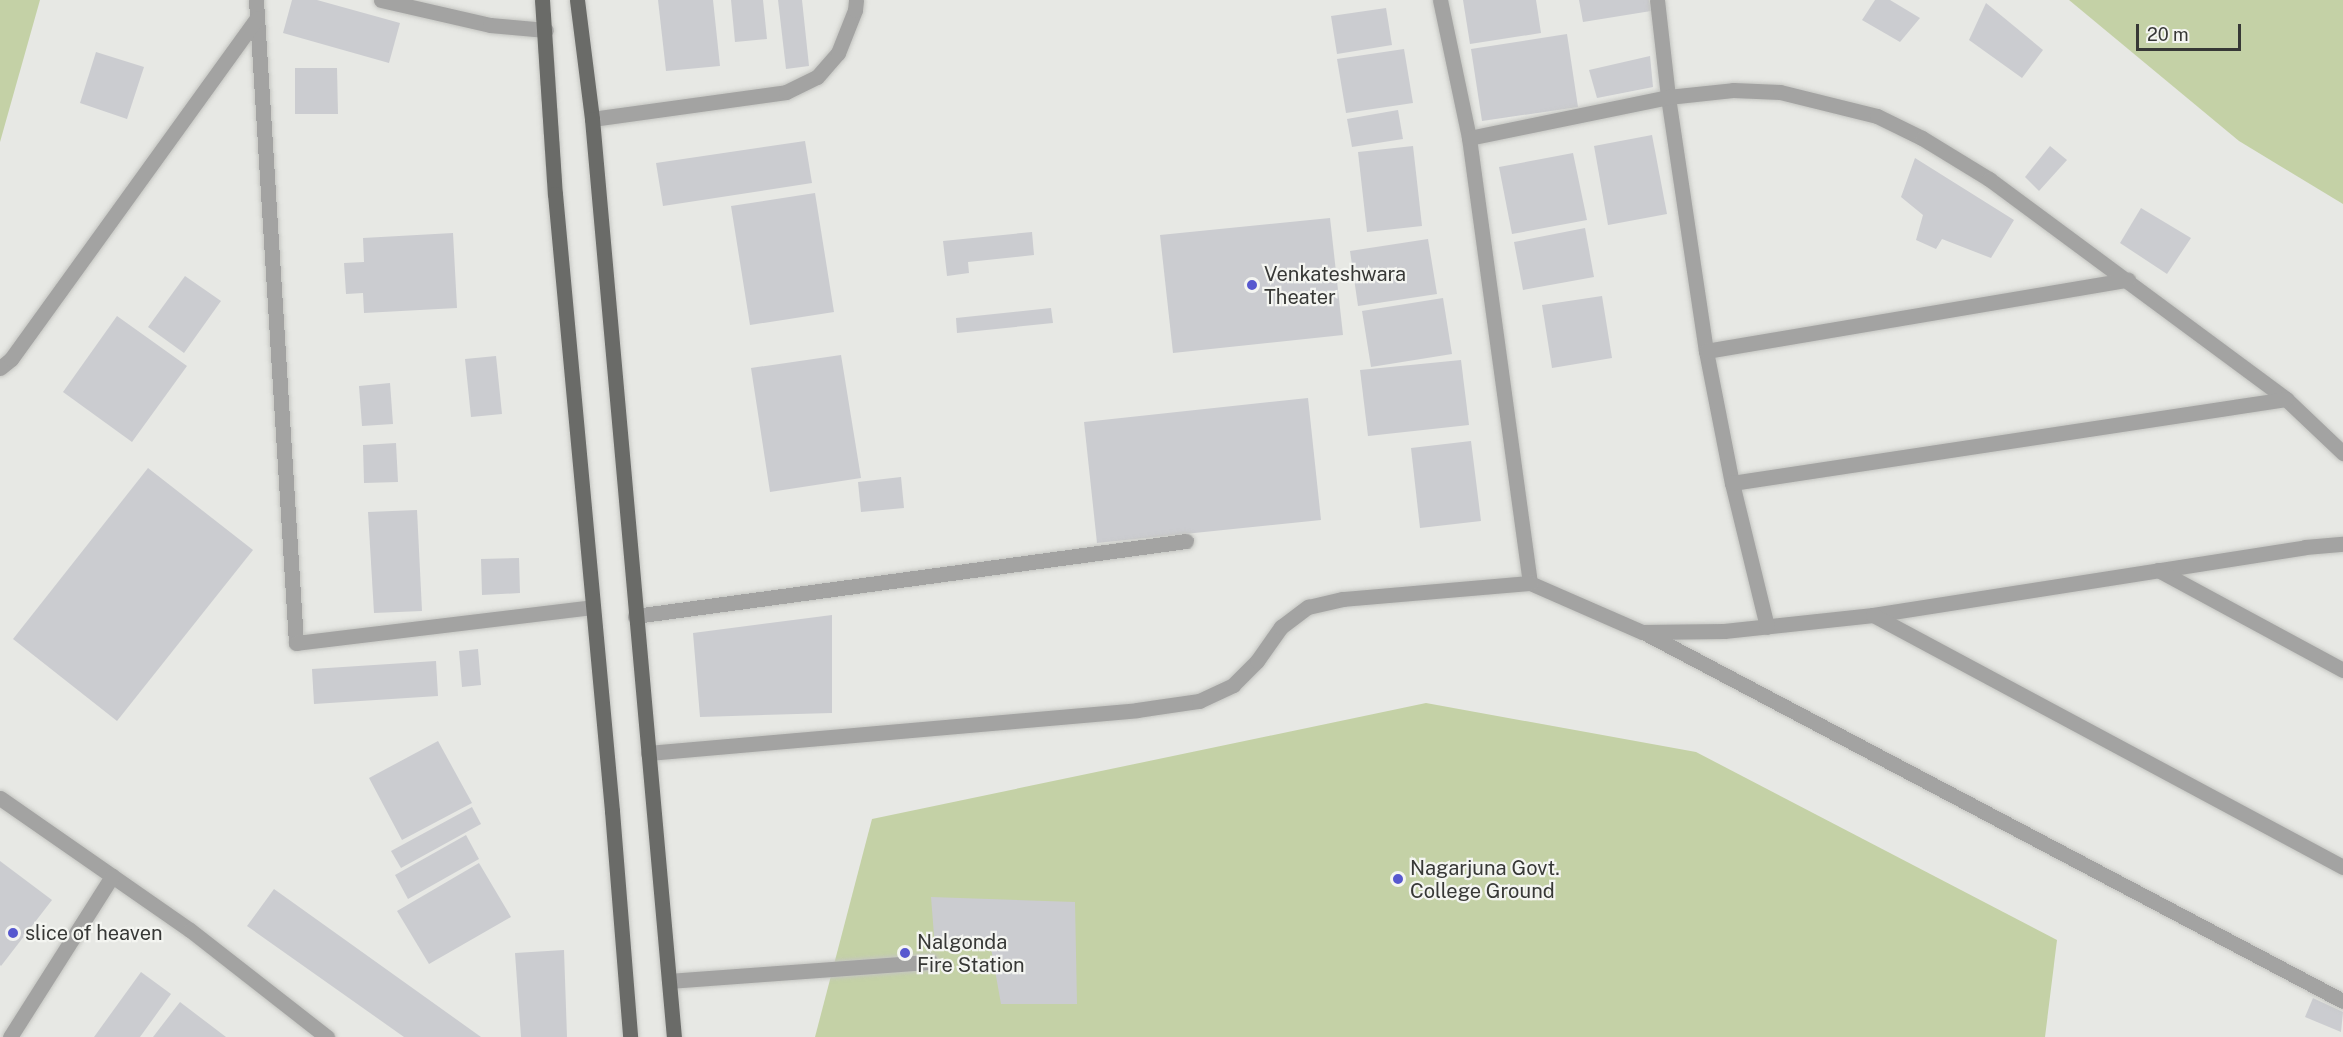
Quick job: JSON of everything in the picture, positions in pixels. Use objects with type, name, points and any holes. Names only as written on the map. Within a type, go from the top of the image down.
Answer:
[{"type":"main road","points":[[542,0],[546,30],[555,194],[612,811],[630,1037]]},
{"type":"main road","points":[[578,0],[592,119],[674,1037]]},
{"type":"street","points":[[256,0],[296,643],[593,607]]},
{"type":"street","points":[[381,0],[490,25],[546,30]]},
{"type":"street","points":[[592,119],[786,92],[817,77],[838,53],[855,10],[856,0]]},
{"type":"street","points":[[1440,0],[1469,138],[1530,583]]},
{"type":"street","points":[[1657,0],[1668,97],[1706,351],[1732,483],[1767,627]]},
{"type":"street","points":[[0,368],[11,359],[257,18]]},
{"type":"street","points":[[1469,138],[1668,97],[1733,90],[1780,92],[1877,116],[1922,138],[1989,179],[2286,399],[2343,453]]},
{"type":"street","points":[[1706,351],[2128,280]]},
{"type":"street","points":[[1732,483],[2286,399]]},
{"type":"street","points":[[635,616],[1186,541]]},
{"type":"street","points":[[1642,632],[1724,631],[1873,615],[2158,570],[2343,544]]},
{"type":"street","points":[[2158,570],[2343,670]]},
{"type":"street","points":[[648,753],[1137,710],[1199,701],[1233,685],[1257,661],[1281,627],[1308,607],[1343,598],[1530,583],[1642,632],[2343,1001]]},
{"type":"street","points":[[1873,615],[2343,867]]},
{"type":"street","points":[[0,798],[190,930],[327,1037]]},
{"type":"street","points":[[10,1037],[112,876]]},
{"type":"street","points":[[669,981],[930,962]]},
{"type":"green space","points":[[0,0],[40,0],[0,142]]},
{"type":"green space","points":[[2069,0],[2343,0],[2343,204],[2239,141]]},
{"type":"green space","name":"Nagarjuna Govt. College Ground","points":[[1426,703],[1696,752],[2057,940],[2045,1037],[815,1037],[872,819]]},
{"type":"building","points":[[292,0],[317,0],[400,23],[389,63],[283,33]]},
{"type":"building","points":[[658,0],[713,0],[720,66],[666,71]]},
{"type":"building","points":[[731,0],[763,0],[767,39],[735,42]]},
{"type":"building","points":[[778,0],[802,0],[809,66],[786,69]]},
{"type":"building","points":[[1463,0],[1536,0],[1541,33],[1470,44]]},
{"type":"building","points":[[1579,0],[1649,0],[1651,11],[1583,22]]},
{"type":"building","points":[[1875,0],[1890,0],[1920,18],[1900,42],[1862,20]]},
{"type":"building","points":[[1986,3],[2043,50],[2022,78],[1969,40]]},
{"type":"building","points":[[1386,8],[1392,45],[1337,54],[1331,16]]},
{"type":"building","points":[[1567,34],[1578,107],[1482,121],[1471,49]]},
{"type":"building","points":[[1404,49],[1413,103],[1346,113],[1337,59]]},
{"type":"building","points":[[96,52],[144,67],[127,119],[80,103]]},
{"type":"building","points":[[1650,56],[1653,87],[1597,98],[1589,70]]},
{"type":"building","points":[[295,68],[337,68],[338,114],[295,114]]},
{"type":"building","points":[[1398,110],[1403,139],[1352,147],[1347,119]]},
{"type":"building","points":[[1652,135],[1667,214],[1608,225],[1594,146]]},
{"type":"building","points":[[805,141],[812,183],[663,206],[656,163]]},
{"type":"building","points":[[1413,146],[1422,226],[1367,232],[1358,152]]},
{"type":"building","points":[[2050,146],[2067,160],[2039,191],[2025,177]]},
{"type":"building","points":[[1573,153],[1587,220],[1512,234],[1499,167]]},
{"type":"building","points":[[1915,158],[2014,220],[1991,258],[1942,239],[1936,249],[1916,240],[1923,215],[1901,197]]},
{"type":"building","points":[[815,193],[834,312],[750,325],[731,206]]},
{"type":"building","points":[[2141,208],[2191,238],[2167,274],[2120,243]]},
{"type":"building","name":"Venkateshwara Theater","points":[[1330,218],[1343,335],[1173,353],[1160,235]]},
{"type":"building","points":[[1585,228],[1594,277],[1523,290],[1514,242]]},
{"type":"building","points":[[1032,232],[1034,255],[968,262],[969,273],[947,276],[943,241]]},
{"type":"building","points":[[453,233],[457,308],[364,313],[363,293],[346,294],[344,263],[364,262],[363,238]]},
{"type":"building","points":[[1428,239],[1437,294],[1358,306],[1350,251]]},
{"type":"building","points":[[185,276],[221,301],[184,353],[148,327]]},
{"type":"building","points":[[1602,296],[1612,358],[1552,368],[1542,305]]},
{"type":"building","points":[[1443,298],[1452,354],[1371,367],[1362,311]]},
{"type":"building","points":[[1051,308],[1053,323],[957,333],[956,318]]},
{"type":"building","points":[[117,316],[187,366],[132,442],[63,392]]},
{"type":"building","points":[[841,355],[861,478],[770,492],[751,368]]},
{"type":"building","points":[[496,356],[502,414],[471,417],[465,359]]},
{"type":"building","points":[[1461,360],[1469,425],[1368,436],[1360,370]]},
{"type":"building","points":[[390,383],[393,424],[362,426],[359,386]]},
{"type":"building","points":[[1308,398],[1321,520],[1097,543],[1084,422]]},
{"type":"building","points":[[1471,441],[1481,521],[1420,528],[1411,448]]},
{"type":"building","points":[[396,443],[398,482],[364,483],[363,445]]},
{"type":"building","points":[[148,468],[253,550],[117,721],[13,639]]},
{"type":"building","points":[[901,477],[904,508],[861,512],[858,482]]},
{"type":"building","points":[[417,510],[422,611],[374,613],[368,512]]},
{"type":"building","points":[[519,558],[520,593],[482,595],[481,559]]},
{"type":"building","points":[[832,615],[832,713],[700,717],[693,633]]},
{"type":"building","points":[[478,649],[481,685],[462,687],[459,651]]},
{"type":"building","points":[[436,661],[438,696],[314,704],[312,669]]},
{"type":"building","points":[[438,741],[472,803],[402,840],[369,778]]},
{"type":"building","points":[[472,807],[481,824],[401,868],[391,851]]},
{"type":"building","points":[[466,835],[479,859],[408,899],[395,875]]},
{"type":"building","name":"slice of heaven","points":[[0,861],[52,900],[1,966],[0,965]]},
{"type":"building","points":[[479,863],[511,917],[429,964],[397,911]]},
{"type":"building","points":[[274,889],[481,1037],[404,1037],[247,926]]},
{"type":"building","points":[[931,897],[1075,902],[1077,1004],[1001,1004],[991,948],[935,948]]},
{"type":"building","points":[[564,950],[567,1037],[521,1037],[515,953]]},
{"type":"building","points":[[141,972],[171,994],[140,1037],[94,1037]]},
{"type":"building","points":[[2313,998],[2343,1012],[2341,1032],[2305,1017]]},
{"type":"building","points":[[180,1002],[226,1037],[153,1037]]},
{"type":"place","name":"Venkateshwara Theater","points":[[1252,285]]},
{"type":"place","name":"Nagarjuna Govt. College Ground","points":[[1398,879]]},
{"type":"place","name":"slice of heaven","points":[[13,933]]},
{"type":"place","name":"Nalgonda Fire Station","points":[[905,953]]}]
